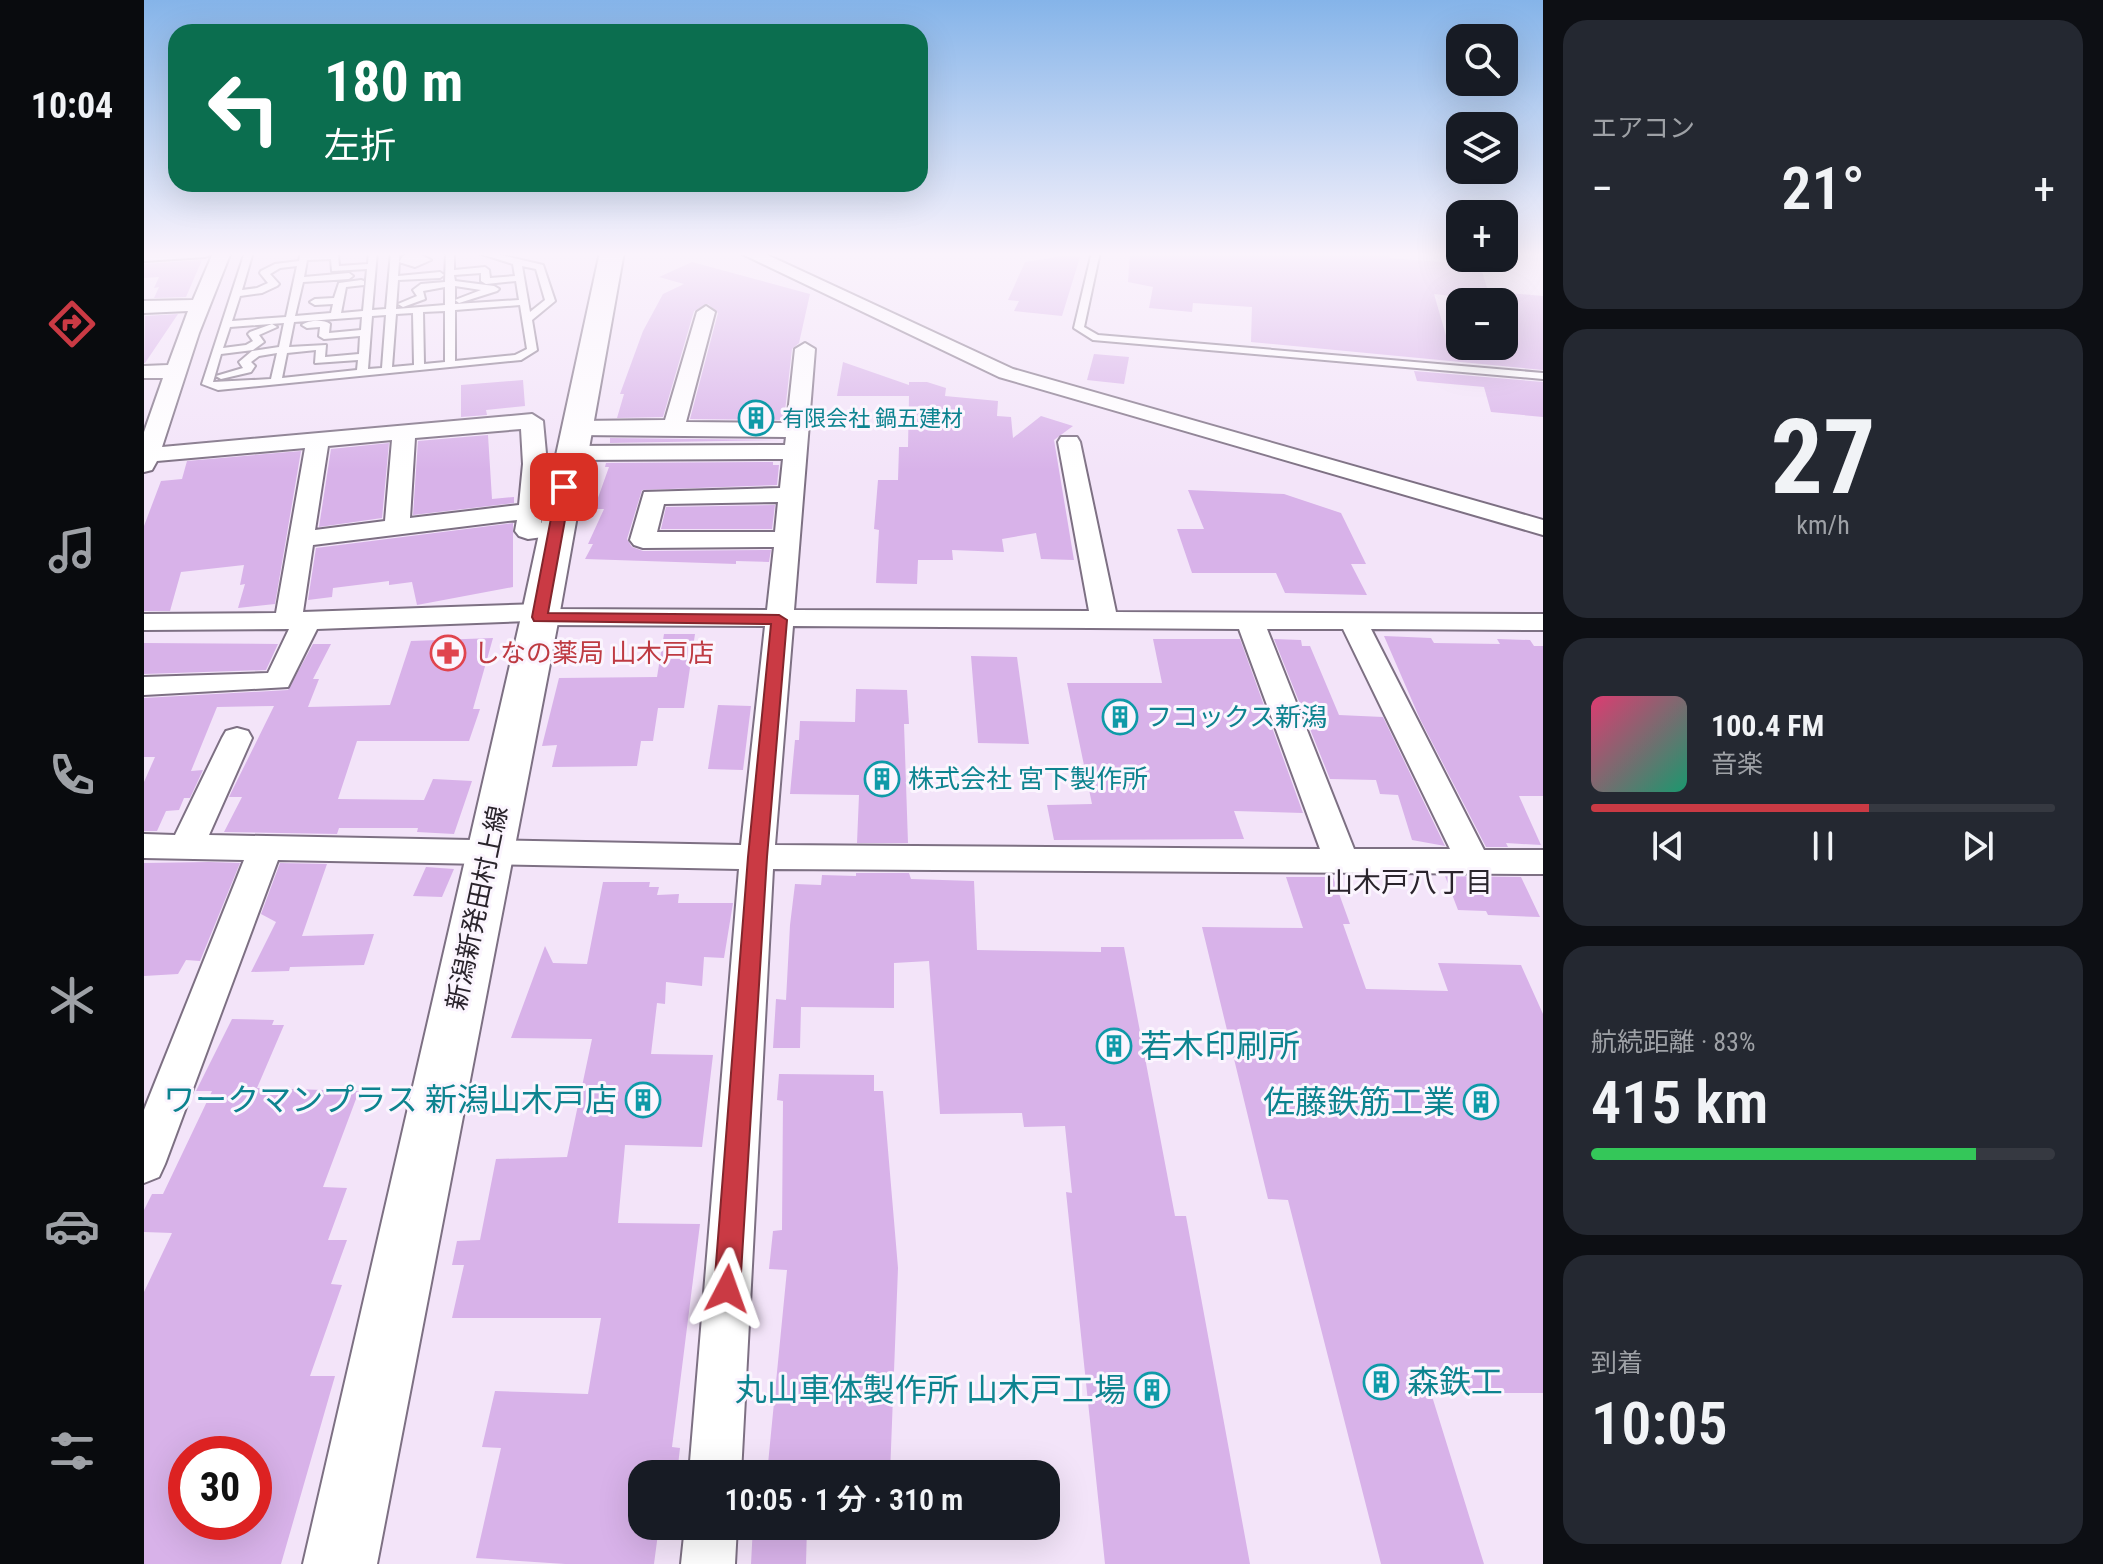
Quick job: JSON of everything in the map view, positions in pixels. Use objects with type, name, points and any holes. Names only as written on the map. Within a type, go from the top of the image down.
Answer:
[{"type":"main road","name":"新潟新発田村上線","points":[[340,1564],[540,615],[543,520],[574,440],[597,325]]},
{"type":"street","points":[[194,325],[146,460],[309,439],[317,442],[532,421],[543,520],[397,527],[302,539]]},
{"type":"street","points":[[665,429],[675,424],[702,325]]},
{"type":"street","points":[[903,325],[1006,373],[1543,528]]},
{"type":"street","points":[[716,1460],[757,857],[805,349]]},
{"type":"street","points":[[144,372],[178,371]]},
{"type":"street","points":[[574,440],[665,429],[796,441]]},
{"type":"street","points":[[397,527],[404,432]]},
{"type":"street","points":[[574,440],[796,441]]},
{"type":"street","points":[[144,686],[278,681],[298,621],[302,539],[317,442]]},
{"type":"street","points":[[1069,442],[1104,621]]},
{"type":"street","points":[[787,539],[643,540],[653,497],[791,495]]},
{"type":"street","points":[[144,622],[540,615],[779,620],[1543,622]]},
{"type":"street","points":[[1250,621],[1342,861]]},
{"type":"street","points":[[1353,621],[1473,862]]},
{"type":"street","points":[[187,846],[237,738]]},
{"type":"street","points":[[144,846],[757,857],[1543,862]]},
{"type":"street","points":[[144,1164],[266,846]]},
{"type":"street","points":[[708,1564],[710,1540]]},
{"type":"lane","points":[[225,325],[207,384],[218,387],[517,358],[532,350],[528,325]]},
{"type":"lane","points":[[216,352],[249,348],[259,342],[253,334],[283,325]]},
{"type":"lane","points":[[276,381],[290,325]]},
{"type":"lane","points":[[325,325],[324,336],[364,333]]},
{"type":"lane","points":[[362,374],[365,325]]},
{"type":"lane","points":[[387,371],[391,325]]},
{"type":"lane","points":[[418,325],[419,368]]},
{"type":"lane","points":[[450,325],[450,365]]},
{"type":"lane","points":[[1080,325],[1079,328],[1096,338],[1543,376]]},
{"type":"lane","points":[[210,377],[242,373],[250,366],[244,362],[251,355],[284,350],[322,347],[319,361],[363,357]]},
{"type":"building","points":[[145,325],[171,325],[145,363]]},
{"type":"building","points":[[646,325],[690,325],[663,417],[617,418],[624,394],[620,394]]},
{"type":"building","points":[[715,325],[803,325],[799,343],[792,349],[784,420],[690,419]]},
{"type":"building","points":[[1251,325],[1443,325],[1446,360],[1518,360],[1518,325],[1543,325],[1543,370],[1251,342]]},
{"type":"building","points":[[1094,354],[1129,357],[1124,384],[1087,380]]},
{"type":"building","points":[[843,362],[909,385],[909,382],[927,382],[946,388],[945,396],[998,401],[997,416],[1011,417],[1013,438],[1041,416],[1073,426],[1054,440],[1074,560],[1041,559],[1036,533],[1002,539],[1004,552],[952,550],[953,560],[918,560],[917,584],[876,583],[879,530],[874,529],[878,480],[898,480],[899,447],[908,447],[909,396],[837,396]]},
{"type":"building","points":[[1414,371],[1543,382],[1543,417],[1491,412],[1484,387],[1417,381]]},
{"type":"building","points":[[523,380],[525,406],[486,410],[487,415],[461,417],[461,385]]},
{"type":"building","points":[[488,435],[492,499],[514,497],[514,503],[413,515],[418,441]]},
{"type":"building","points":[[610,438],[780,440],[610,443]]},
{"type":"building","points":[[389,443],[382,518],[319,527],[331,449]]},
{"type":"building","points":[[301,451],[275,604],[238,608],[245,584],[240,585],[244,565],[181,572],[170,611],[144,611],[144,526],[161,481],[182,479],[187,461]]},
{"type":"building","points":[[773,462],[773,465],[779,465],[777,485],[642,490],[627,539],[632,547],[643,551],[771,550],[769,562],[736,561],[736,564],[585,559],[593,544],[588,544],[604,509],[594,509],[609,467],[605,467],[606,463]]},
{"type":"building","points":[[1188,490],[1284,494],[1341,513],[1366,564],[1351,564],[1367,595],[1285,593],[1276,573],[1192,573],[1177,529],[1204,529]]},
{"type":"building","points":[[775,505],[772,529],[661,529],[666,507]]},
{"type":"building","points":[[513,523],[513,587],[417,605],[412,582],[389,585],[389,581],[333,588],[332,597],[308,600],[316,548]]},
{"type":"building","points":[[664,634],[695,634],[684,708],[658,708],[653,741],[641,741],[637,766],[552,767],[557,745],[542,746],[559,678],[657,677]]},
{"type":"building","points":[[1384,636],[1431,638],[1434,643],[1500,644],[1497,639],[1530,640],[1534,646],[1543,646],[1543,796],[1519,796],[1541,845],[1506,843],[1508,847],[1486,847],[1420,719]]},
{"type":"building","points":[[493,638],[473,709],[480,709],[469,741],[357,741],[338,799],[424,800],[433,779],[472,781],[454,834],[417,832],[418,828],[339,828],[337,834],[224,832],[242,797],[229,797],[274,706],[217,707],[191,771],[203,770],[190,798],[184,798],[179,810],[166,811],[157,831],[144,831],[144,782],[155,757],[144,757],[144,698],[288,690],[313,644],[331,644],[313,679],[319,679],[308,707],[390,705],[411,641]]},
{"type":"building","points":[[1153,639],[1240,639],[1303,813],[1234,811],[1244,839],[1054,840],[1047,805],[1092,804],[1067,683],[1162,683]]},
{"type":"building","points":[[1274,639],[1301,640],[1302,646],[1310,646],[1339,715],[1383,717],[1445,846],[1412,840],[1398,795],[1380,794],[1376,780],[1330,779]]},
{"type":"building","points":[[144,643],[278,644],[266,670],[144,674]]},
{"type":"building","points":[[971,656],[1017,657],[1029,744],[978,743]]},
{"type":"building","points":[[856,689],[907,690],[909,724],[904,724],[908,843],[857,843],[859,795],[790,794],[800,721],[855,722]]},
{"type":"building","points":[[718,705],[751,706],[743,770],[708,769]]},
{"type":"building","points":[[144,863],[240,863],[200,961],[186,960],[178,974],[144,976]]},
{"type":"building","points":[[280,863],[327,864],[302,936],[374,934],[364,965],[290,967],[289,971],[251,972],[276,922],[261,914]]},
{"type":"building","points":[[426,867],[454,869],[442,897],[413,896]]},
{"type":"building","points":[[856,873],[909,873],[911,879],[974,881],[977,950],[1101,952],[1101,947],[1124,947],[1175,1216],[1186,1216],[1250,1564],[1105,1564],[1066,1192],[1072,1193],[1065,1126],[1024,1127],[1022,1113],[940,1114],[929,961],[894,963],[894,1008],[801,1007],[800,1048],[773,1048],[776,999],[786,1000],[795,884],[821,885],[822,875],[856,876]]},
{"type":"building","points":[[1445,876],[1521,877],[1540,917],[1488,915],[1486,911],[1458,910]]},
{"type":"building","points":[[1286,877],[1333,877],[1350,924],[1343,924],[1366,989],[1448,991],[1438,963],[1521,965],[1543,1014],[1543,1393],[1431,1393],[1484,1564],[1381,1564],[1288,1200],[1268,1199],[1202,927],[1303,928]]},
{"type":"building","points":[[603,882],[650,882],[649,887],[659,887],[657,895],[679,894],[678,903],[733,903],[724,958],[704,957],[702,986],[666,982],[665,1004],[657,1003],[651,1054],[713,1055],[702,1147],[625,1145],[618,1223],[700,1224],[672,1447],[680,1448],[679,1460],[628,1460],[628,1540],[657,1540],[654,1564],[565,1564],[476,1558],[501,1448],[482,1447],[495,1391],[588,1394],[601,1318],[452,1318],[464,1265],[452,1265],[457,1241],[480,1240],[496,1159],[567,1157],[592,1039],[511,1038],[545,946],[553,963],[587,964]]},
{"type":"building","points":[[232,1019],[274,1020],[272,1025],[284,1025],[257,1088],[359,1091],[323,1187],[347,1188],[328,1240],[347,1240],[331,1284],[342,1285],[310,1376],[335,1376],[281,1564],[144,1564],[144,1292],[172,1233],[144,1232],[144,1210],[152,1194],[163,1194],[212,1091],[196,1091]]},
{"type":"building","points":[[779,1074],[874,1075],[874,1091],[883,1091],[898,1268],[891,1460],[768,1460],[787,1270],[769,1269],[773,1231],[782,1230],[783,1101],[777,1100]]},
{"type":"building","points":[[752,1540],[807,1540],[806,1564],[751,1564]]},
{"type":"place","name":"有限会社 鍋五建材","points":[[756,418]]},
{"type":"place","name":"しなの薬局 山木戸店","points":[[448,653]]},
{"type":"place","name":"フコックス新潟","points":[[1120,717]]},
{"type":"place","name":"株式会社 宮下製作所","points":[[882,779]]},
{"type":"place","name":"若木印刷所","points":[[1114,1046]]},
{"type":"place","name":"ワークマンプラス 新潟山木戸店","points":[[643,1100]]},
{"type":"place","name":"佐藤鉄筋工業","points":[[1481,1102]]},
{"type":"place","name":"森鉄工","points":[[1381,1382]]},
{"type":"place","name":"丸山車体製作所 山木戸工場","points":[[1152,1390]]},
{"type":"district","name":"山木戸八丁目","points":[[1409,882]]},
{"type":"route","points":[[564,487],[540,617],[779,620],[757,857],[727,1289]]}]
